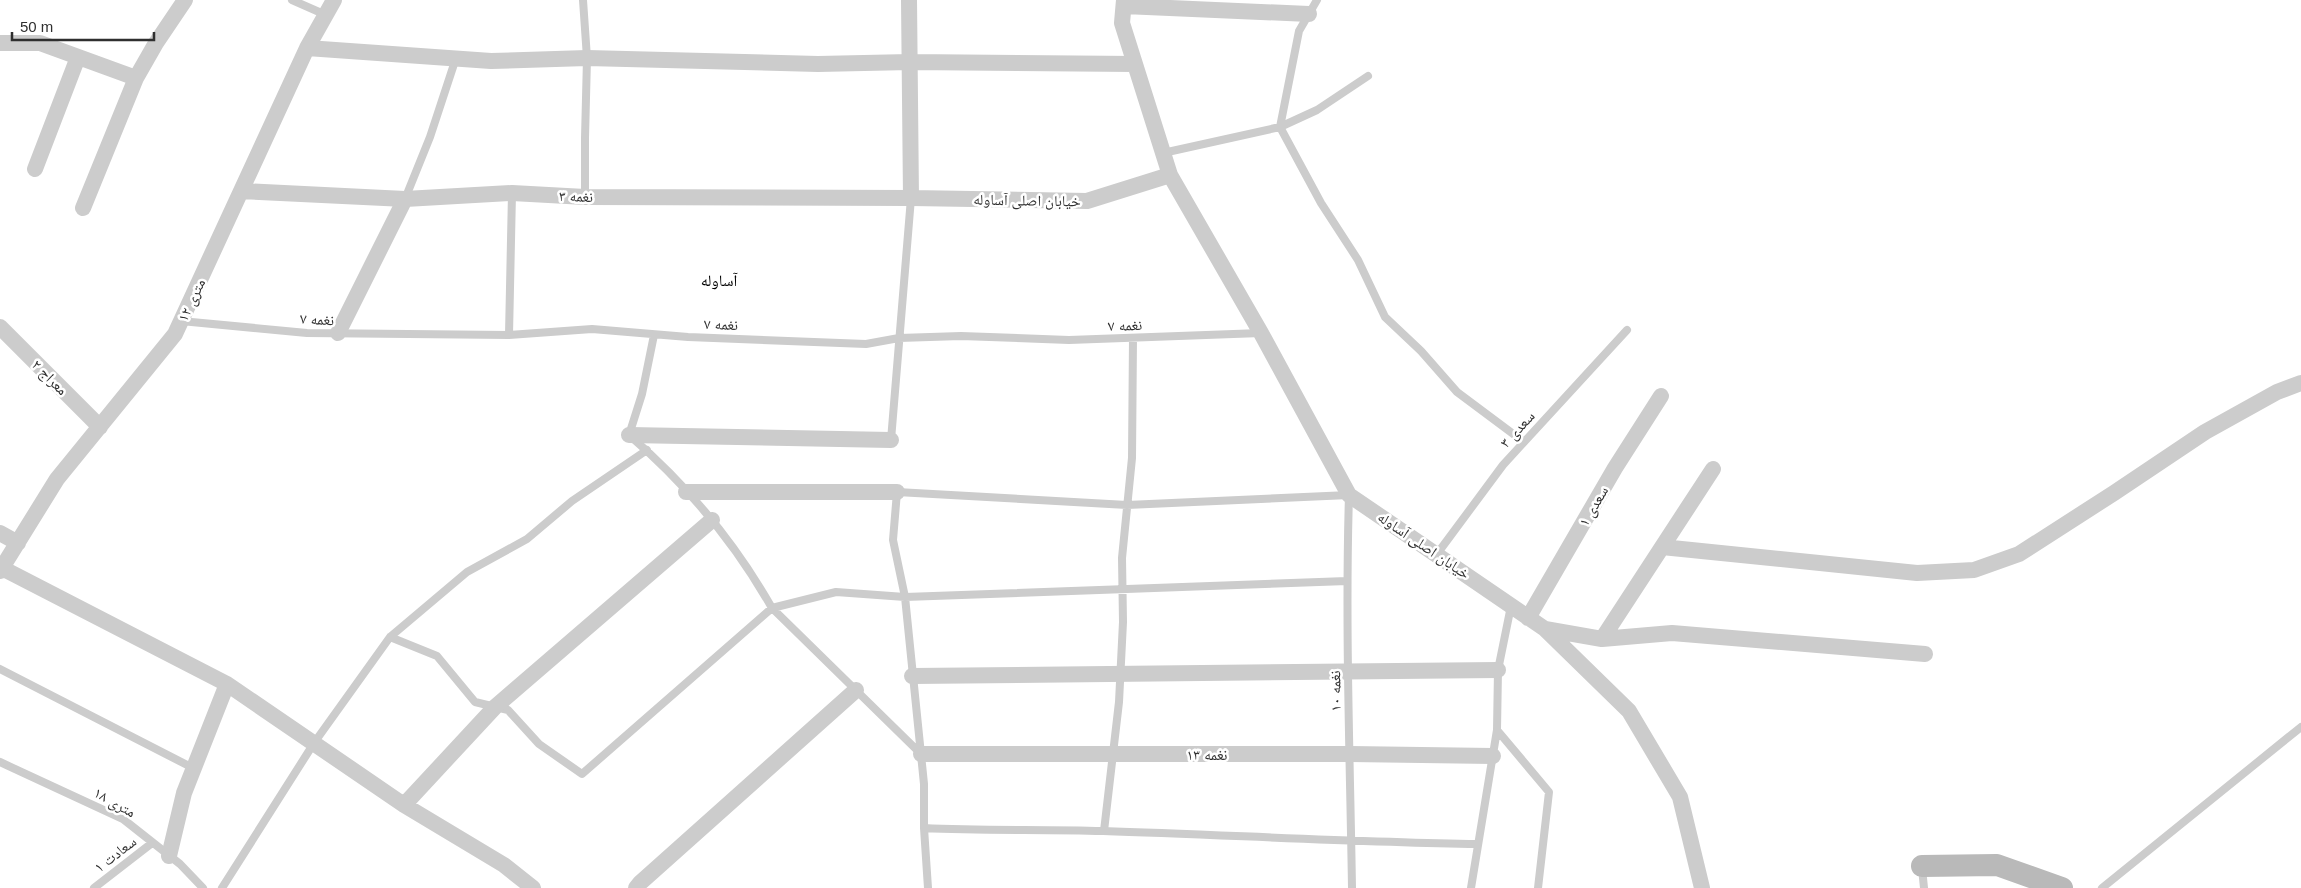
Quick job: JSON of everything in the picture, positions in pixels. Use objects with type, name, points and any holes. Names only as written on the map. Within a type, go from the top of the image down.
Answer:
[{"type":"street","points":[[83,208],[136,78],[156,43],[185,0]]},
{"type":"street","points":[[910,0],[911,198]]},
{"type":"street","points":[[1124,3],[1313,7]]},
{"type":"street","name":"خیابان اصلی آساوله","points":[[1124,3],[1122,23],[1170,174],[1261,333],[1349,495],[1545,629],[1628,711],[1680,797],[1702,888]]},
{"type":"street","name":"۱۲ متری","points":[[1,569],[58,479],[175,334],[307,48],[330,7]]},
{"type":"street","points":[[0,43],[40,43],[136,78]]},
{"type":"street","points":[[307,48],[491,60],[588,58],[818,64],[910,62],[1135,64]]},
{"type":"street","points":[[35,169],[78,57]]},
{"type":"street","name":"خیابان اصلی آساوله","points":[[911,198],[1087,201],[1170,174]]},
{"type":"street","name":"نغمه ۳","points":[[241,191],[405,199],[512,193],[585,198],[911,198]]},
{"type":"street","points":[[338,333],[405,199]]},
{"type":"street","name":"معراج ۲","points":[[0,327],[100,427]]},
{"type":"street","points":[[1662,547],[1917,573],[1974,570],[2019,554],[2205,432],[2277,392],[2301,383]]},
{"type":"street","name":"سعدی ۱","points":[[1528,618],[1615,468],[1661,396]]},
{"type":"street","points":[[629,434],[891,440]]},
{"type":"street","points":[[1602,639],[1713,469]]},
{"type":"street","points":[[686,492],[896,492]]},
{"type":"street","points":[[404,805],[495,706],[712,520]]},
{"type":"street","points":[[0,534],[18,543]]},
{"type":"street","points":[[1,569],[227,684],[404,805],[504,865],[533,888]]},
{"type":"street","points":[[1545,629],[1602,639],[1672,633],[1925,654]]},
{"type":"street","points":[[912,676],[1498,670]]},
{"type":"street","points":[[169,856],[184,793],[227,684]]},
{"type":"street","points":[[636,888],[640,882],[856,690]]},
{"type":"street","name":"نغمه ۱۳","points":[[921,754],[1493,756]]},
{"type":"street","points":[[1922,866],[1997,865],[2062,888]]},
{"type":"lane","points":[[292,0],[330,7]]},
{"type":"lane","points":[[583,0],[588,58],[585,198]]},
{"type":"lane","points":[[1313,7],[1299,31],[1280,126],[1321,203],[1358,260],[1385,317],[1458,392],[1524,442]]},
{"type":"lane","points":[[405,199],[430,137],[456,58]]},
{"type":"lane","points":[[1163,154],[1280,126],[1317,110],[1368,76]]},
{"type":"lane","points":[[509,335],[512,193]]},
{"type":"lane","points":[[891,440],[911,198]]},
{"type":"lane","name":"نغمه ۷","points":[[181,321],[307,333],[509,335],[592,329],[654,335],[866,344],[899,338],[961,336],[1069,340],[1261,333]]},
{"type":"lane","name":"سعدی ۳","points":[[1437,554],[1503,465],[1627,330]]},
{"type":"lane","points":[[654,335],[642,394],[629,434],[647,450],[712,520],[753,575],[772,608],[921,754]]},
{"type":"lane","points":[[1104,831],[1120,674],[1122,558],[1132,458],[1133,338]]},
{"type":"lane","points":[[222,888],[314,743],[390,637],[467,572],[527,539],[572,501],[647,450]]},
{"type":"lane","points":[[928,888],[921,754],[905,597],[893,540],[896,492],[1127,505],[1349,495]]},
{"type":"lane","name":"نغمه ۱۰","points":[[1349,495],[1347,581],[1352,888]]},
{"type":"lane","points":[[390,637],[437,656],[475,702],[508,710],[539,744],[582,774],[772,608],[836,592],[905,597],[1347,581]]},
{"type":"lane","points":[[1471,888],[1497,730],[1498,670],[1511,605]]},
{"type":"lane","points":[[0,669],[193,768]]},
{"type":"lane","points":[[2102,888],[2301,727]]},
{"type":"lane","points":[[1497,730],[1549,792],[1538,888]]},
{"type":"lane","name":"۱۸ متری","points":[[0,762],[123,819],[169,856],[202,888]]},
{"type":"lane","points":[[924,828],[1104,831],[1351,842],[1478,844]]},
{"type":"lane","name":"سعادت ۱","points":[[94,888],[152,843]]},
{"type":"lane","points":[[1922,866],[1924,888]]},
{"type":"district","name":"آساوله","points":[[719,280]]}]
